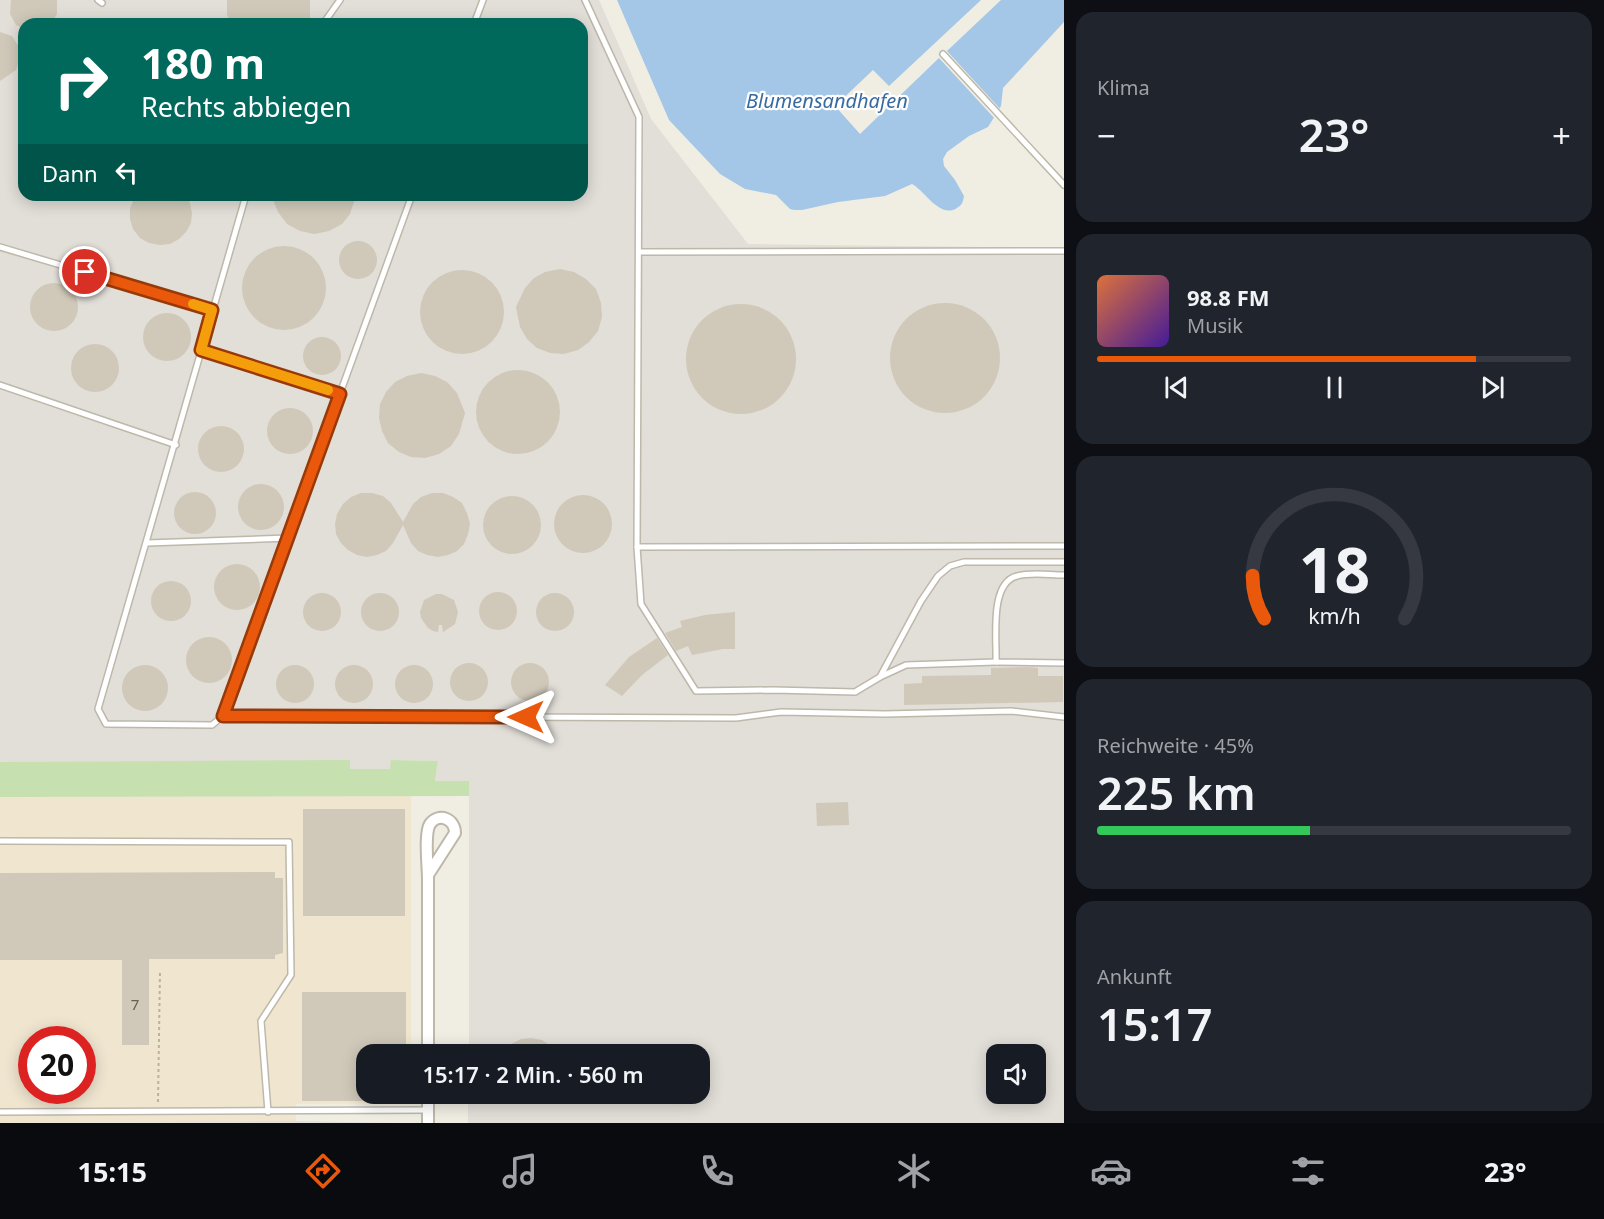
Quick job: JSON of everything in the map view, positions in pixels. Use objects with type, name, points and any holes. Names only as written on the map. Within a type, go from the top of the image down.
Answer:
[{"type":"street","points":[[428,875],[455,833],[455,826],[451,820],[437,819],[431,823],[428,830],[428,875],[428,1044]]},
{"type":"street","points":[[428,1104],[428,1123]]},
{"type":"lane","points":[[327,18],[340,0]]},
{"type":"lane","points":[[476,18],[483,0]]},
{"type":"lane","points":[[585,0],[639,117],[637,547],[641,604],[696,691],[855,692],[906,665],[996,662],[1064,663]]},
{"type":"lane","points":[[943,54],[1064,185]]},
{"type":"lane","points":[[244,201],[176,445],[98,709],[106,724],[212,725],[223,716],[410,201]]},
{"type":"lane","points":[[0,247],[212,310]]},
{"type":"lane","points":[[639,252],[1064,251]]},
{"type":"lane","points":[[201,350],[340,394]]},
{"type":"lane","points":[[0,385],[176,445]]},
{"type":"lane","points":[[147,543],[288,538]]},
{"type":"lane","points":[[637,547],[1064,546]]},
{"type":"lane","points":[[880,677],[921,601],[938,576],[950,566],[964,562],[1064,561]]},
{"type":"lane","points":[[996,662],[998,596],[1005,582],[1018,575],[1064,575]]},
{"type":"lane","points":[[223,716],[736,718],[781,712],[895,714],[1011,711],[1064,717]]},
{"type":"lane","points":[[0,841],[289,842],[291,975],[261,1021],[268,1112]]},
{"type":"lane","points":[[0,1112],[428,1110]]},
{"type":"path","points":[[159,1110],[157,1096],[160,970]]},
{"type":"shaded area","points":[[0,0],[599,0],[651,119],[748,244],[1064,248],[1064,1123],[468,1123],[468,1104],[710,1104],[710,1044],[469,1044],[469,781],[435,781],[438,761],[391,760],[391,769],[350,769],[350,761],[0,762]]},
{"type":"shaded area","points":[[411,796],[411,1044],[356,1044],[356,1103],[296,1104],[296,1121],[0,1123],[0,797]]},
{"type":"shaded area","points":[[296,1121],[398,1123],[14,1122]]},
{"type":"green space","points":[[350,760],[350,769],[390,769],[391,760],[438,761],[435,781],[469,781],[469,796],[0,797],[0,762]]},
{"type":"water","name":"Blumensandhafen","points":[[617,0],[1064,0],[1064,22],[1003,88],[1001,106],[988,127],[969,136],[947,152],[943,159],[944,166],[964,196],[959,207],[945,210],[933,203],[912,184],[885,196],[794,210],[776,195],[745,189],[720,174],[669,120]]},
{"type":"pier","points":[[981,0],[1001,0],[947,51],[1002,111],[996,120],[939,58],[860,134],[835,106],[873,70],[889,86]]},
{"type":"building","points":[[11,0],[57,0],[57,14],[55,18],[18,18],[18,26],[10,14]]},
{"type":"building","points":[[227,0],[310,0],[310,18],[228,18]]},
{"type":"building","points":[[0,32],[12,36],[18,45],[18,64],[16,70],[0,81]]},
{"type":"building","points":[[133,201],[189,201],[192,213],[191,223],[179,239],[170,244],[149,243],[140,238],[133,229],[130,208]]},
{"type":"building","points":[[273,201],[354,201],[350,214],[342,224],[329,231],[314,234],[300,231],[287,224]]},
{"type":"building","points":[[358,241],[372,246],[377,260],[372,274],[358,279],[344,274],[339,260],[344,246]]},
{"type":"building","points":[[284,246],[300,249],[314,258],[323,272],[326,288],[323,304],[314,318],[300,327],[284,330],[268,327],[254,318],[245,304],[242,288],[245,272],[254,258],[268,249]]},
{"type":"building","points":[[560,269],[574,272],[596,289],[601,303],[602,317],[598,331],[589,342],[578,350],[564,354],[550,353],[537,348],[527,339],[520,327],[516,307],[525,288],[534,278],[545,272]]},
{"type":"building","points":[[462,270],[478,273],[492,282],[501,296],[504,312],[501,328],[492,342],[478,351],[462,354],[446,351],[432,342],[423,328],[420,312],[423,296],[432,282],[446,273]]},
{"type":"building","points":[[49,283],[59,283],[74,293],[78,307],[77,316],[68,327],[59,331],[49,331],[34,321],[30,312],[30,302],[40,287]]},
{"type":"building","points":[[945,303],[966,307],[984,319],[996,337],[1000,358],[996,379],[984,397],[966,409],[945,413],[924,409],[906,397],[894,379],[890,358],[894,337],[906,319],[924,307]]},
{"type":"building","points":[[741,304],[762,308],[780,320],[792,338],[796,359],[792,380],[780,398],[762,410],[741,414],[720,410],[702,398],[690,380],[686,359],[690,338],[702,320],[720,308]]},
{"type":"building","points":[[162,313],[172,313],[187,323],[191,337],[190,346],[181,357],[172,361],[162,361],[147,351],[143,342],[143,332],[153,317]]},
{"type":"building","points":[[322,337],[336,342],[341,356],[336,370],[322,375],[308,370],[303,356],[308,342]]},
{"type":"building","points":[[90,344],[100,344],[115,354],[119,368],[118,377],[109,388],[100,392],[90,392],[75,382],[71,373],[71,363],[81,348]]},
{"type":"building","points":[[518,370],[534,373],[548,382],[557,396],[560,412],[557,428],[548,442],[534,451],[518,454],[502,451],[488,442],[479,428],[476,412],[479,396],[488,382],[502,373]]},
{"type":"building","points":[[421,373],[447,382],[457,393],[465,413],[459,434],[451,446],[439,454],[425,458],[411,457],[399,452],[388,443],[379,418],[380,404],[386,392],[395,382]]},
{"type":"building","points":[[295,408],[307,414],[312,422],[312,440],[307,448],[299,453],[285,454],[273,448],[268,440],[267,426],[273,414],[281,409]]},
{"type":"building","points":[[226,426],[238,432],[243,440],[243,458],[238,466],[230,471],[216,472],[204,466],[199,458],[198,444],[204,432],[212,427]]},
{"type":"building","points":[[266,484],[278,490],[283,498],[283,516],[278,524],[270,529],[256,530],[244,524],[239,516],[238,502],[244,490],[252,485]]},
{"type":"building","points":[[195,492],[210,498],[216,513],[210,528],[195,534],[180,528],[174,513],[180,498]]},
{"type":"building","points":[[361,493],[383,496],[391,503],[403,522],[413,504],[421,497],[432,493],[443,493],[453,497],[462,503],[470,524],[464,544],[457,551],[448,555],[438,557],[427,555],[418,551],[411,543],[403,525],[386,551],[367,557],[357,555],[341,543],[336,534],[335,524],[337,514],[343,504],[351,497]]},
{"type":"building","points":[[583,495],[594,497],[607,508],[612,524],[610,535],[599,548],[583,553],[572,551],[559,540],[554,524],[556,513],[567,500]]},
{"type":"building","points":[[512,496],[523,498],[536,509],[541,525],[539,536],[528,549],[512,554],[501,552],[488,541],[483,525],[485,514],[496,501]]},
{"type":"building","points":[[242,564],[254,570],[259,578],[259,596],[254,604],[246,609],[232,610],[224,607],[217,600],[214,582],[217,574],[224,567]]},
{"type":"building","points":[[171,581],[179,582],[185,587],[190,593],[190,609],[185,615],[179,620],[171,621],[163,620],[157,615],[152,609],[151,601],[152,593],[157,587],[163,582]]},
{"type":"building","points":[[498,592],[512,597],[517,611],[512,625],[498,630],[484,625],[479,611],[484,597]]},
{"type":"building","points":[[322,593],[336,598],[341,612],[336,626],[322,631],[308,626],[303,612],[308,598]]},
{"type":"building","points":[[380,593],[394,598],[399,612],[394,626],[380,631],[366,626],[361,612],[366,598]]},
{"type":"building","points":[[555,593],[569,598],[574,612],[569,626],[555,631],[541,626],[536,612],[541,598]]},
{"type":"building","points":[[436,594],[442,594],[454,600],[458,612],[455,624],[443,632],[442,625],[439,625],[438,632],[433,631],[421,618],[420,612],[424,600]]},
{"type":"building","points":[[735,612],[735,649],[692,655],[688,646],[676,651],[665,633],[682,627],[680,621],[705,615]]},
{"type":"building","points":[[214,637],[226,643],[231,651],[231,669],[226,677],[218,682],[204,683],[192,677],[187,669],[186,655],[192,643],[200,638]]},
{"type":"building","points":[[657,638],[668,655],[642,675],[622,696],[605,685],[629,657]]},
{"type":"building","points":[[469,663],[483,668],[488,682],[483,696],[469,701],[455,696],[450,682],[455,668]]},
{"type":"building","points":[[530,663],[537,664],[543,669],[548,675],[548,689],[543,695],[537,700],[530,701],[523,700],[517,695],[512,689],[511,682],[512,675],[517,669],[523,664]]},
{"type":"building","points":[[150,665],[162,671],[167,679],[167,697],[162,705],[154,710],[140,711],[128,705],[123,697],[122,683],[128,671],[136,666]]},
{"type":"building","points":[[295,665],[309,670],[314,684],[309,698],[295,703],[281,698],[276,684],[281,670]]},
{"type":"building","points":[[354,665],[368,670],[373,684],[368,698],[354,703],[340,698],[335,684],[340,670]]},
{"type":"building","points":[[414,665],[428,670],[433,684],[428,698],[414,703],[400,698],[395,684],[400,670]]},
{"type":"building","points":[[991,668],[1038,668],[1038,676],[1063,676],[1063,702],[904,705],[904,684],[922,683],[922,676],[991,675]]},
{"type":"building","points":[[848,802],[849,825],[817,826],[816,803]]},
{"type":"building","points":[[303,809],[405,809],[405,916],[303,916]]},
{"type":"building","points":[[275,872],[275,878],[283,878],[283,953],[275,955],[275,959],[149,959],[149,1045],[122,1045],[122,960],[0,960],[0,873]]},
{"type":"building","points":[[302,992],[406,992],[406,1044],[356,1044],[356,1101],[302,1101]]},
{"type":"building","points":[[521,1039],[542,1040],[548,1044],[511,1044]]},
{"type":"slow traffic","points":[[193,304],[212,310],[201,350],[328,390]]},
{"type":"route","points":[[85,272],[212,310],[201,350],[340,394],[223,716],[526,717]]}]
